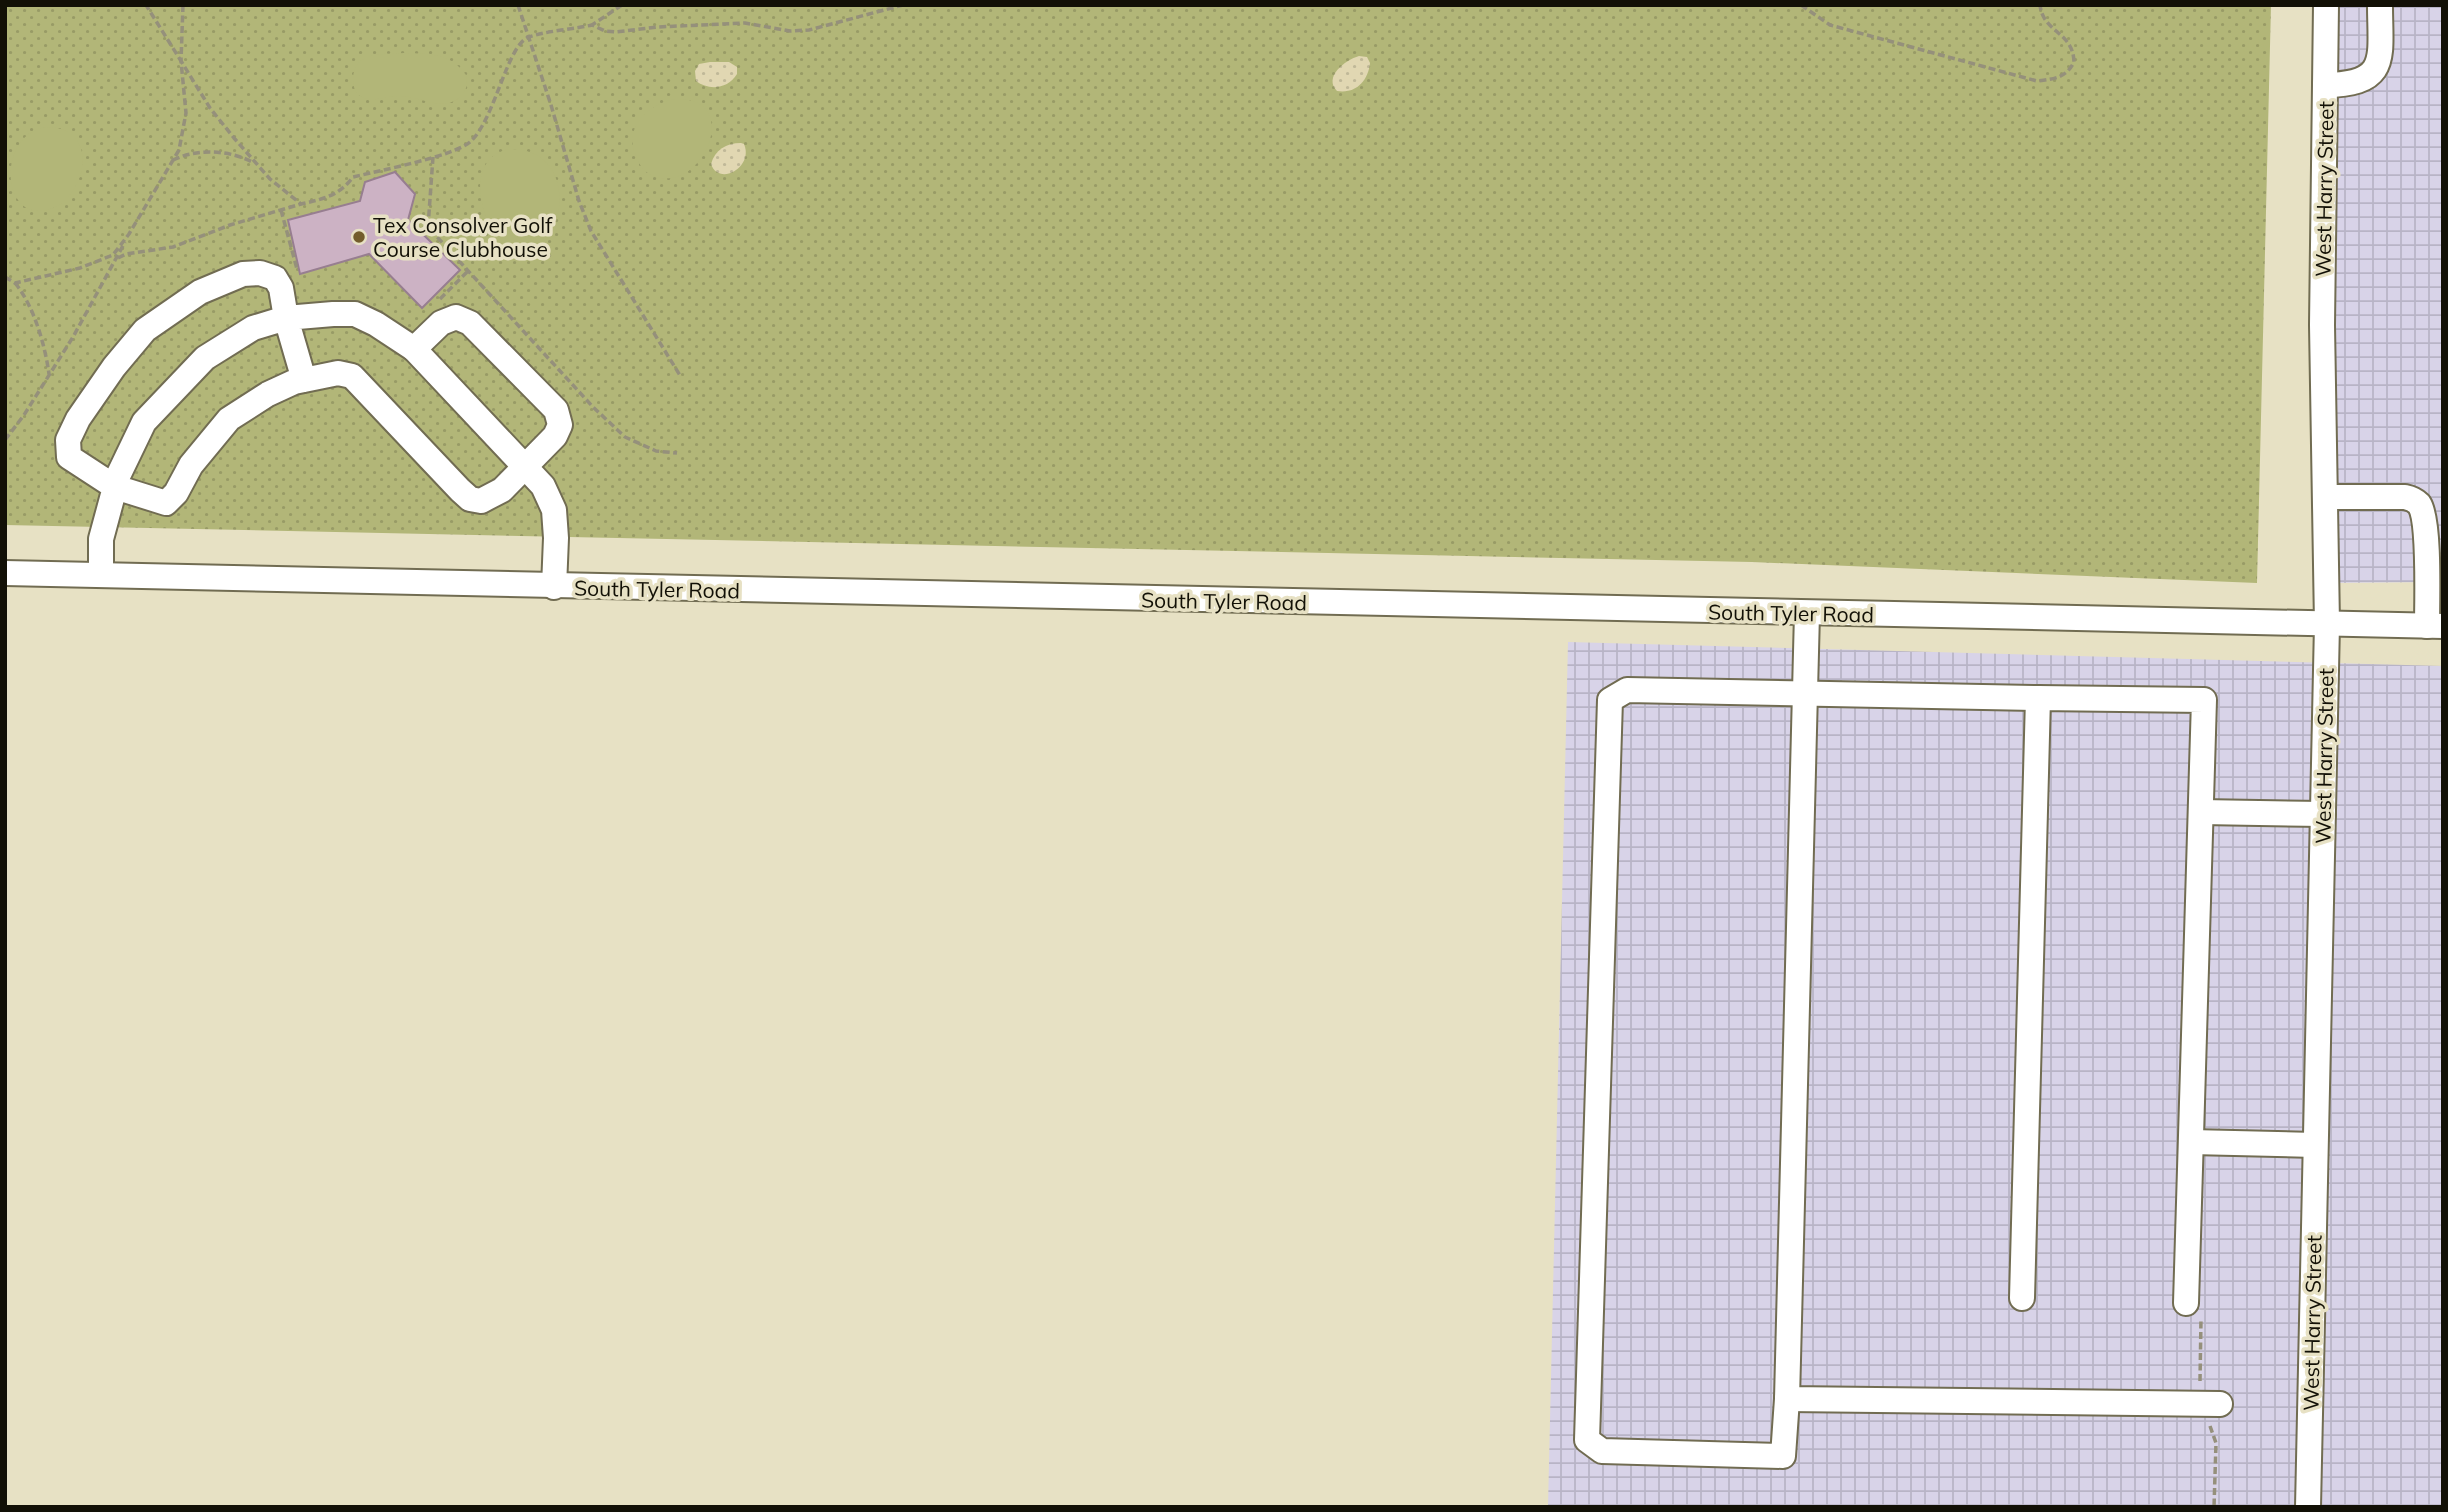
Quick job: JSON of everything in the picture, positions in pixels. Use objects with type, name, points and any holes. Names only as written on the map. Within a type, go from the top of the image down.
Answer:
[{"type":"street","name":"West Harry Street","points":[[2308,1507],[2327,624],[2322,324],[2326,5]]},
{"type":"street","points":[[2325,85],[2358,82],[2368,77],[2376,68],[2380,55],[2380,5]]},
{"type":"street","points":[[304,380],[286,318],[281,288],[275,278],[260,273],[243,274],[200,292],[145,330],[114,367],[78,419],[68,440],[69,457],[115,487],[166,503],[176,493],[191,465],[229,419],[268,394],[304,380],[338,373],[352,376],[470,499],[481,501],[502,490],[555,436],[560,425],[556,410],[470,323],[456,317],[441,323],[414,349]]},
{"type":"street","points":[[101,575],[102,539],[115,487],[144,422],[205,358],[253,328],[286,318],[355,314],[376,324],[414,349],[543,486],[554,510],[554,587]]},
{"type":"street","points":[[2325,497],[2411,498],[2418,503],[2434,551],[2435,626]]},
{"type":"street","name":"South Tyler Road","points":[[5,573],[2435,626]]},
{"type":"street","points":[[1807,613],[1805,695],[1787,1399],[1783,1456],[1602,1451],[1587,1440],[1610,700],[1627,690],[1805,695],[2204,700],[2186,1303]]},
{"type":"street","points":[[2022,1298],[2038,698]]},
{"type":"street","points":[[2201,812],[2323,814]]},
{"type":"street","points":[[2191,1142],[2315,1145]]},
{"type":"street","points":[[1787,1399],[2220,1404]]},
{"type":"path","points":[[146,5],[210,108],[270,179],[301,204]]},
{"type":"path","points":[[5,440],[24,415],[99,292],[129,234],[179,150],[186,113],[181,61],[183,5]]},
{"type":"path","points":[[518,5],[579,201],[591,231],[681,377]]},
{"type":"path","points":[[116,258],[173,247],[230,225],[334,195],[344,189],[353,177],[433,157],[470,143],[494,104],[517,45],[528,37],[592,25],[622,5]]},
{"type":"path","points":[[592,25],[605,31],[616,32],[657,27],[745,23],[790,31],[810,30],[902,5]]},
{"type":"path","points":[[1801,5],[1830,25],[2037,81],[2067,74],[2074,62],[2071,46],[2066,38],[2042,18],[2040,5]]},
{"type":"path","points":[[172,160],[191,154],[218,153],[240,155],[259,166]]},
{"type":"path","points":[[433,157],[428,226],[593,407],[625,437],[656,451],[677,453]]},
{"type":"path","points":[[281,210],[299,276]]},
{"type":"path","points":[[15,283],[80,268],[113,255],[129,234]]},
{"type":"path","points":[[5,277],[15,283],[24,294],[45,347],[49,374]]},
{"type":"shaded area","points":[[2328,5],[2443,5],[2443,582],[2326,583]]},
{"type":"shaded area","points":[[1568,642],[2443,666],[2443,1507],[1548,1507]]},
{"type":"green space","points":[[5,5],[2271,5],[2257,583],[1752,562],[5,525]]},
{"type":"green space","points":[[379,54],[439,56],[454,62],[466,75],[467,86],[464,93],[455,100],[440,104],[400,96],[366,99],[358,94],[353,79],[359,63]]},
{"type":"green space","points":[[675,99],[696,102],[708,112],[712,127],[709,143],[701,159],[688,171],[671,178],[653,176],[644,170],[639,162],[633,136],[647,112]]},
{"type":"green space","points":[[46,127],[65,131],[77,140],[82,154],[82,169],[77,184],[67,198],[54,207],[39,211],[26,208],[17,199],[11,172],[13,157],[20,143],[31,133]]},
{"type":"green space","points":[[509,149],[524,150],[537,155],[553,172],[558,184],[559,211],[551,233],[538,244],[522,250],[513,250],[494,240],[480,194],[482,174],[490,158]]},
{"type":"sand","points":[[1359,56],[1367,57],[1370,63],[1364,81],[1350,90],[1337,91],[1333,86],[1334,75],[1342,65]]},
{"type":"sand","points":[[729,62],[737,67],[737,74],[729,83],[718,87],[701,84],[696,81],[695,71],[699,64]]},
{"type":"sand","points":[[731,144],[744,144],[746,152],[740,167],[728,174],[715,171],[711,164],[718,151]]},
{"type":"building","name":"Tex Consolver Golf Course Clubhouse","points":[[395,172],[415,194],[408,220],[460,270],[422,308],[369,254],[300,274],[288,220],[360,201],[365,182]]},
{"type":"place","name":"Tex Consolver Golf Course Clubhouse","points":[[359,237]]}]
